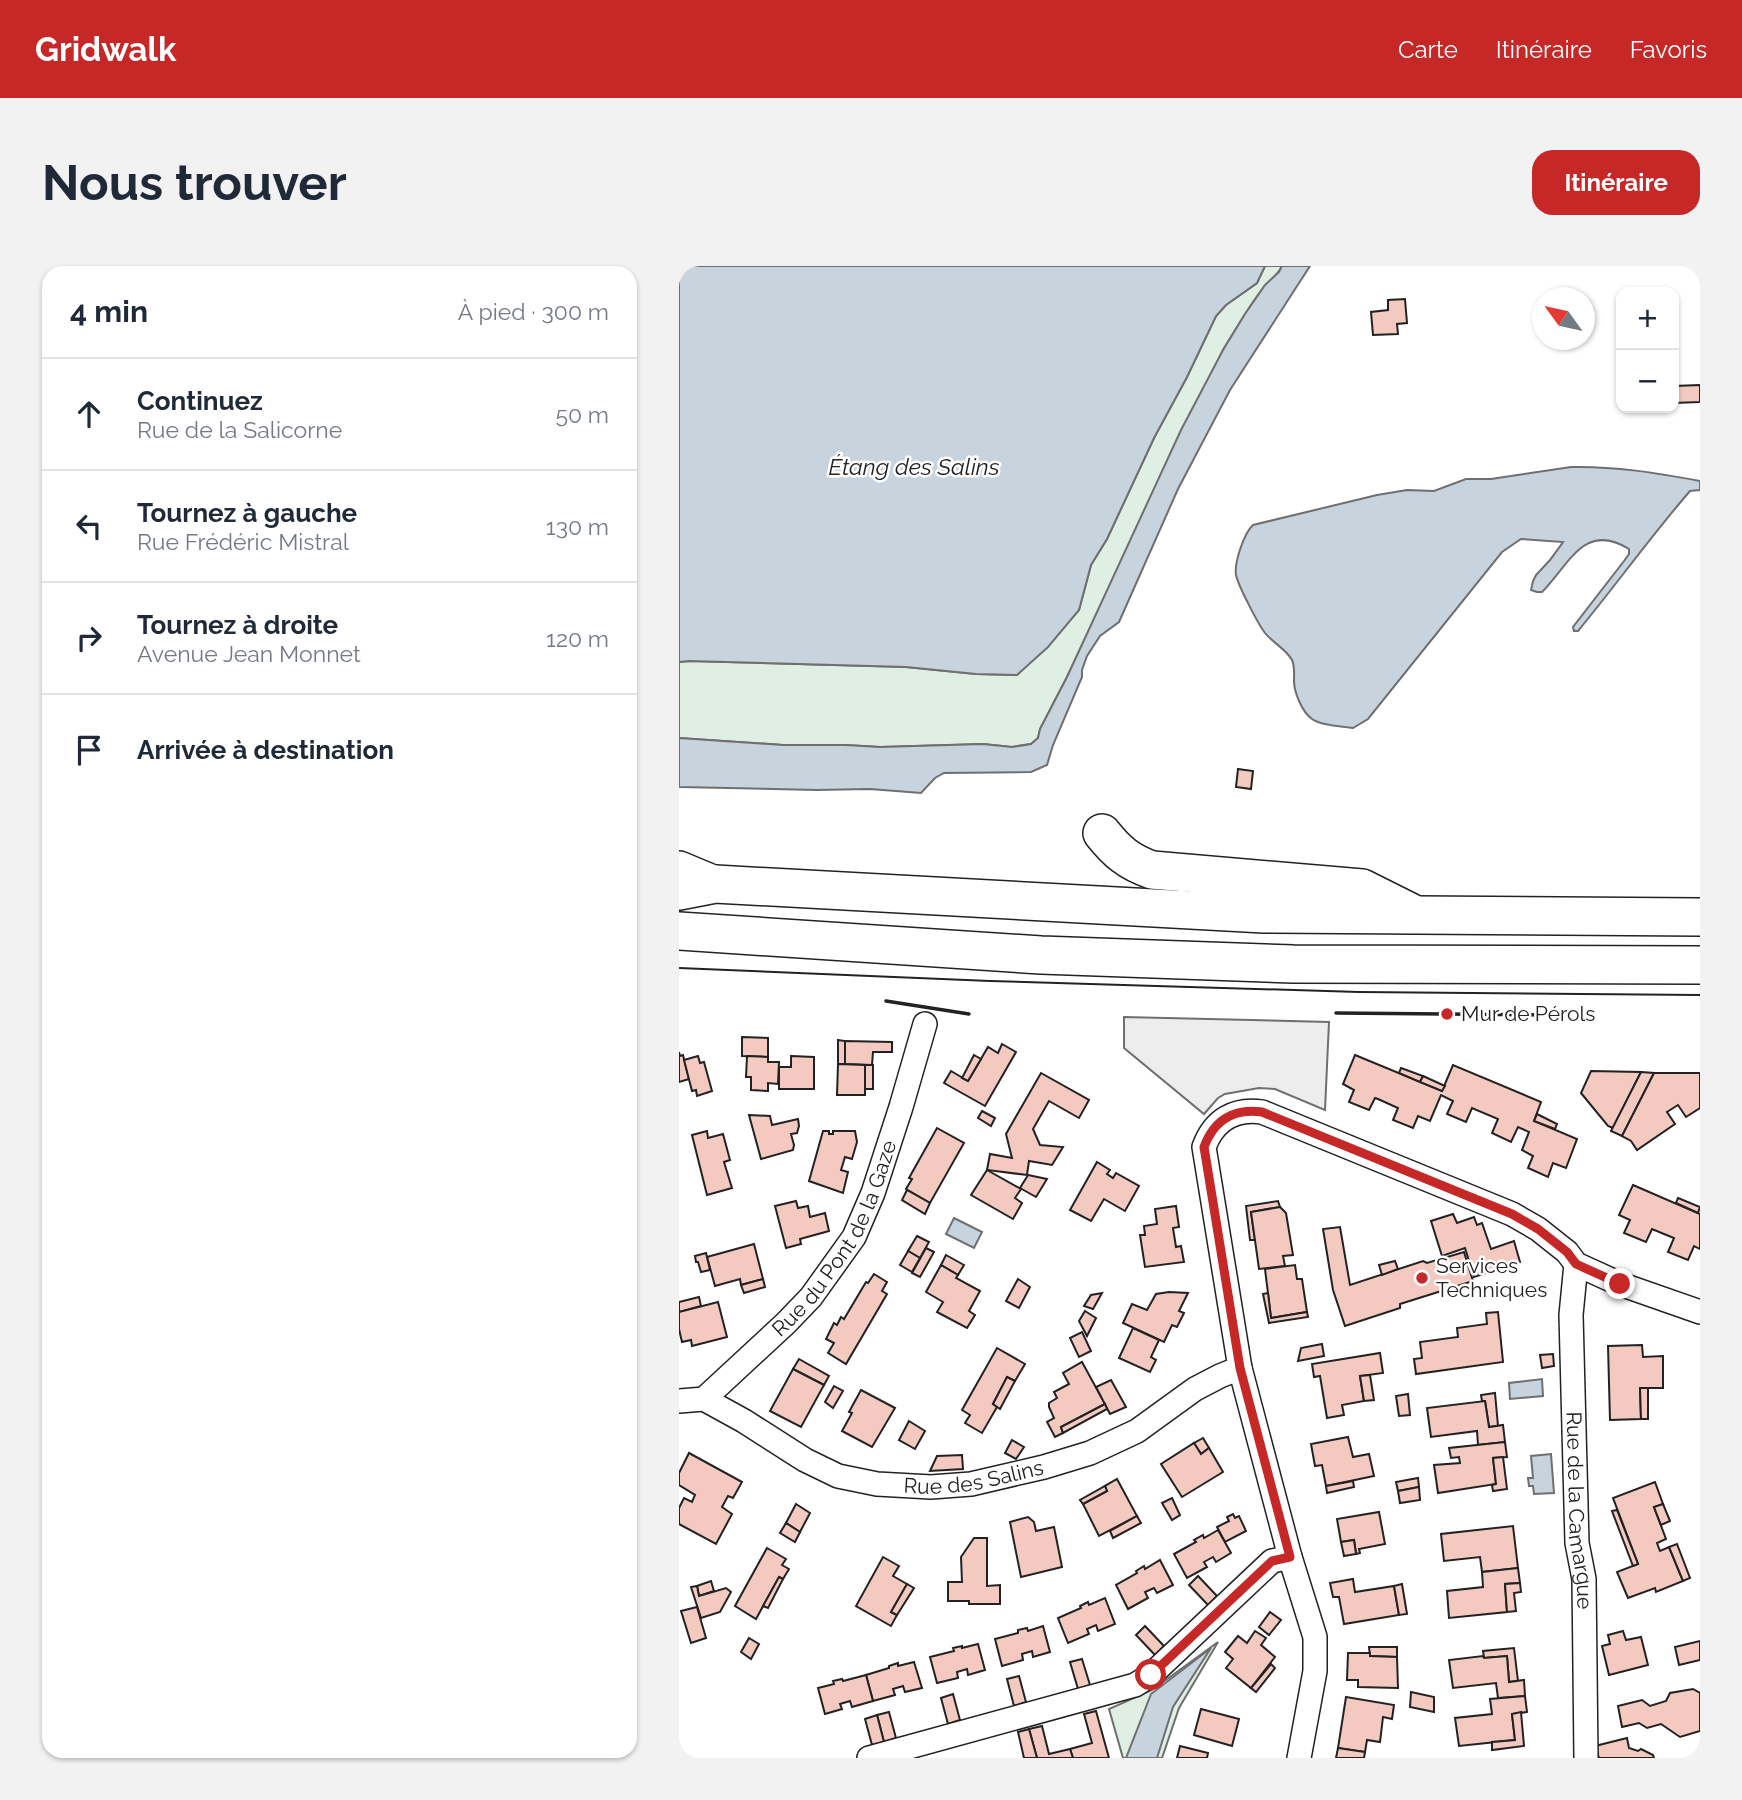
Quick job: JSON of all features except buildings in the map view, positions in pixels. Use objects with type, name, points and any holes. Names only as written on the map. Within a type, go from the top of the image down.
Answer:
[{"type":"highway","points":[[1102,833],[1136,865],[1152,870],[1362,887],[1417,916]]},
{"type":"highway","points":[[679,891],[715,884],[1264,914],[1700,917]]},
{"type":"highway","points":[[680,932],[1041,955],[1293,964],[1700,965]]},
{"type":"main road","points":[[679,869],[715,884]]},
{"type":"street","name":"Rue du Pont de la Gaze","points":[[704,1399],[786,1324],[811,1297],[854,1237],[873,1193],[925,1024]]},
{"type":"street","points":[[1299,1758],[1315,1671],[1315,1637],[1290,1557],[1240,1368],[1204,1147],[1207,1138],[1219,1124],[1234,1113],[1249,1110],[1262,1112],[1512,1214],[1538,1229],[1567,1252],[1576,1264],[1620,1284],[1700,1312]]},
{"type":"street","name":"Rue de la Camargue","points":[[1576,1264],[1571,1315],[1577,1544],[1584,1579],[1586,1758]]},
{"type":"street","name":"Rue des Salins","points":[[704,1399],[805,1460],[838,1476],[877,1483],[931,1487],[971,1484],[1044,1468],[1090,1453],[1137,1431],[1195,1389],[1240,1368]]},
{"type":"street","points":[[679,1401],[704,1399]]},
{"type":"street","points":[[869,1758],[1135,1685],[1151,1675],[1272,1561],[1290,1557]]},
{"type":"green space","points":[[1265,266],[1282,266],[1253,302],[1223,350],[1038,738],[1031,744],[1012,747],[983,744],[880,747],[783,745],[679,738],[679,662],[906,667],[1017,675],[1079,610],[1091,565],[1107,539],[1154,438],[1216,316],[1226,305],[1257,283]]},
{"type":"green space","points":[[1218,1642],[1179,1708],[1162,1758],[1123,1758],[1109,1709],[1152,1690]]},
{"type":"shaded area","points":[[1124,1017],[1329,1022],[1325,1110],[1275,1089],[1259,1088],[1225,1094],[1204,1114],[1124,1048]]},
{"type":"water","name":"Étang des Salins","points":[[679,266],[1265,266],[1257,283],[1226,305],[1216,316],[1154,438],[1107,539],[1091,565],[1079,610],[1048,647],[1017,675],[906,667],[679,662]]},
{"type":"water","points":[[1282,266],[1310,266],[1230,390],[1178,489],[1119,622],[1100,636],[1087,656],[1082,677],[1047,765],[1031,772],[944,773],[935,778],[921,793],[870,789],[679,787],[679,738],[783,745],[880,747],[983,744],[1012,747],[1031,744],[1038,738],[1181,430],[1245,314]]},
{"type":"water","points":[[1571,467],[1619,469],[1684,478],[1700,481],[1700,490],[1690,491],[1578,631],[1574,631],[1573,627],[1624,561],[1629,549],[1600,540],[1589,543],[1570,559],[1542,592],[1537,592],[1531,590],[1536,575],[1563,542],[1521,539],[1502,552],[1368,719],[1353,728],[1321,723],[1308,716],[1295,691],[1292,660],[1262,628],[1236,575],[1240,548],[1253,525],[1377,495],[1407,490],[1434,491],[1466,479],[1491,479]]},
{"type":"water","points":[[954,1218],[982,1232],[974,1248],[946,1234]]},
{"type":"water","points":[[1542,1379],[1543,1396],[1510,1399],[1509,1383]]},
{"type":"water","points":[[1551,1454],[1554,1493],[1534,1494],[1528,1478],[1533,1478],[1531,1456]]},
{"type":"water","points":[[1211,1648],[1173,1707],[1157,1758],[1126,1758],[1151,1694]]},
{"type":"tram line","points":[[679,968],[1359,992],[1700,995]]},
{"type":"wall","points":[[886,1001],[969,1014]]},
{"type":"wall","points":[[1336,1013],[1551,1015]]},
{"type":"place","name":"Mur de Pérols","points":[[1447,1014]]},
{"type":"place","name":"Services Techniques","points":[[1422,1278]]},
{"type":"route","points":[[1151,1675],[1272,1561],[1290,1557],[1240,1368],[1204,1147],[1207,1138],[1229,1115],[1249,1110],[1262,1112],[1512,1214],[1538,1229],[1567,1252],[1576,1264],[1620,1284]]}]
